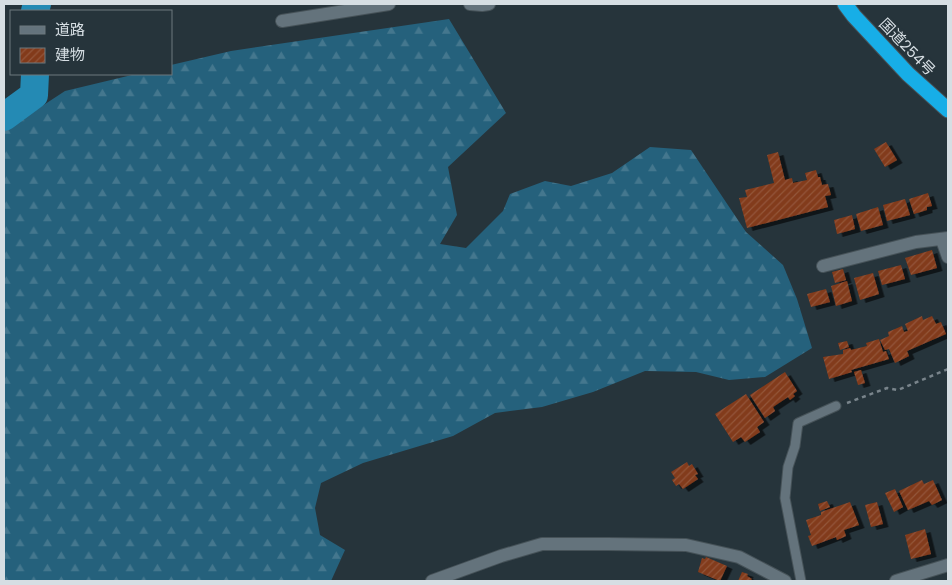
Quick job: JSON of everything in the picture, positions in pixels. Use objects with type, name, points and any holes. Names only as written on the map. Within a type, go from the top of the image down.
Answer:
[{"type":"highway","name":"国道254号","points":[[845,4],[908,74],[948,110]]},
{"type":"street","points":[[282,21],[389,4]]},
{"type":"street","points":[[470,4],[489,4]]},
{"type":"street","points":[[823,266],[916,242],[945,239],[948,257]]},
{"type":"street","points":[[432,581],[501,556],[542,544],[686,545],[739,557],[786,581]]},
{"type":"street","points":[[896,581],[948,566]]},
{"type":"lane","points":[[801,581],[785,498],[788,467],[795,446],[798,423],[836,406]]},
{"type":"path","points":[[836,406],[887,388],[898,390],[948,369]]},
{"type":"green space","points":[[449,19],[506,113],[448,167],[457,215],[440,244],[466,248],[503,211],[510,194],[545,181],[571,186],[612,173],[650,147],[691,150],[746,232],[783,265],[797,299],[812,348],[765,377],[729,380],[696,372],[645,371],[593,392],[542,407],[495,413],[453,436],[363,463],[321,483],[315,508],[320,535],[345,550],[331,581],[4,581],[4,131],[65,91],[132,75],[172,75],[172,65],[231,51]]},
{"type":"building","points":[[886,142],[897,160],[885,167],[874,149]]},
{"type":"building","points":[[778,152],[785,180],[792,178],[793,183],[807,180],[805,173],[816,170],[822,185],[828,184],[831,195],[825,196],[828,207],[747,228],[739,198],[747,197],[745,190],[774,183],[767,155]]},
{"type":"building","points":[[928,193],[932,206],[927,207],[927,210],[914,214],[909,199]]},
{"type":"building","points":[[905,199],[910,215],[887,221],[883,205]]},
{"type":"building","points":[[878,207],[883,225],[861,231],[856,214]]},
{"type":"building","points":[[852,215],[855,229],[837,234],[834,220]]},
{"type":"building","points":[[932,250],[937,268],[911,275],[905,258]]},
{"type":"building","points":[[901,265],[905,279],[882,285],[878,271]]},
{"type":"building","points":[[843,269],[846,280],[835,283],[832,272]]},
{"type":"building","points":[[873,273],[879,294],[860,300],[854,278]]},
{"type":"building","points":[[847,281],[852,301],[836,306],[831,286]]},
{"type":"building","points":[[826,289],[830,302],[811,307],[807,294]]},
{"type":"building","points":[[922,316],[923,320],[932,316],[936,324],[941,322],[946,334],[907,351],[909,356],[895,363],[889,349],[885,350],[880,340],[889,336],[888,332],[902,326],[904,332],[908,331],[905,324]]},
{"type":"building","points":[[879,339],[883,352],[886,351],[889,359],[851,370],[852,372],[829,379],[823,357],[843,354],[843,350],[867,346],[866,343]]},
{"type":"building","points":[[847,341],[849,347],[840,350],[838,343]]},
{"type":"building","points":[[861,370],[865,383],[858,385],[854,372]]},
{"type":"building","points":[[785,372],[797,391],[793,394],[795,396],[790,400],[788,397],[773,407],[775,411],[765,418],[750,395]]},
{"type":"building","points":[[746,394],[764,422],[757,427],[760,432],[745,442],[741,437],[733,442],[715,414]]},
{"type":"building","points":[[687,462],[689,466],[692,464],[698,474],[695,475],[698,479],[683,489],[679,484],[676,486],[672,480],[675,478],[671,472]]},
{"type":"building","points":[[922,480],[924,484],[933,480],[942,500],[932,505],[929,501],[908,510],[899,491]]},
{"type":"building","points":[[895,489],[903,507],[894,512],[885,493]]},
{"type":"building","points":[[827,501],[830,507],[820,511],[818,504]]},
{"type":"building","points":[[850,502],[859,525],[844,530],[846,536],[837,540],[836,537],[812,546],[808,536],[811,535],[806,520],[821,515],[821,512]]},
{"type":"building","points":[[877,502],[883,524],[871,527],[865,505]]},
{"type":"building","points":[[925,529],[931,554],[911,559],[905,535]]},
{"type":"building","points":[[706,557],[727,566],[720,581],[698,572],[702,558],[705,559]]},
{"type":"building","points":[[742,572],[748,574],[747,576],[752,579],[750,581],[738,581]]},
{"type":"waterway","points":[[35,10],[37,4]]},
{"type":"waterway","points":[[4,117],[34,95],[35,75]]}]
